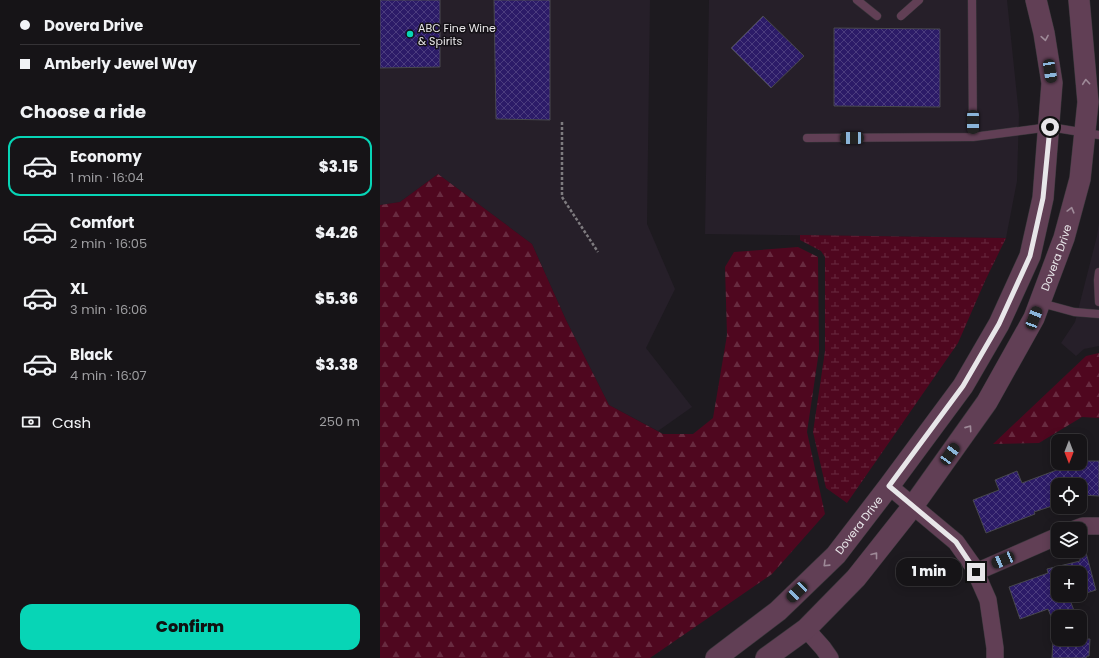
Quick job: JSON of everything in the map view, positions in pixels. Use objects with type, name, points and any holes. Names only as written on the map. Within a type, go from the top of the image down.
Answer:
[{"type":"street","name":"Dovera Drive","points":[[716,658],[778,611],[836,555],[963,386],[999,324],[1030,256],[1043,198],[1050,127],[1052,83],[1044,33],[1036,0]]},
{"type":"street","name":"Dovera Drive","points":[[766,658],[806,629],[856,578],[913,506],[987,402],[1034,318],[1064,238],[1092,134],[1079,0]]},
{"type":"street","points":[[889,486],[956,542],[976,572],[988,600],[996,648],[995,658]]},
{"type":"street","points":[[1087,526],[1099,526]]},
{"type":"street","points":[[976,572],[1051,539]]},
{"type":"street","points":[[806,629],[830,658]]},
{"type":"lane","points":[[857,0],[877,16]]},
{"type":"lane","points":[[901,16],[919,0]]},
{"type":"lane","points":[[972,0],[973,137]]},
{"type":"lane","points":[[807,138],[973,137],[1050,127],[1092,134]]},
{"type":"lane","points":[[1099,272],[1099,302]]},
{"type":"lane","points":[[1040,302],[1074,312],[1099,314]]},
{"type":"path","points":[[562,122],[562,197],[598,252]]},
{"type":"shaded area","points":[[380,0],[650,0],[647,224],[675,289],[646,348],[692,407],[658,431],[609,405],[566,320],[532,244],[438,174],[400,202],[380,205]]},
{"type":"shaded area","points":[[709,0],[1007,0],[1019,115],[1017,181],[1006,238],[705,234]]},
{"type":"shaded area","points":[[1099,223],[1099,346],[1084,349],[1076,356],[1061,343],[1075,322]]},
{"type":"green space","points":[[438,174],[532,244],[566,320],[609,405],[663,434],[693,434],[713,418],[727,335],[725,267],[734,252],[798,247],[818,257],[819,351],[807,432],[825,514],[772,574],[650,658],[380,658],[380,205],[400,202]]},
{"type":"green space","points":[[800,235],[1006,238],[985,281],[958,343],[847,503],[826,488],[813,432],[825,351],[825,257],[821,251],[800,240]]},
{"type":"green space","points":[[1099,353],[1099,418],[1082,417],[1054,434],[1051,434],[1051,436],[1039,443],[993,444],[1086,356]]},
{"type":"building","name":"ABC Fine Wine & Spirits","points":[[380,0],[440,0],[440,67],[380,68]]},
{"type":"building","points":[[494,0],[550,0],[550,120],[496,119]]},
{"type":"building","points":[[763,16],[804,56],[771,88],[731,48]]},
{"type":"building","points":[[834,28],[940,29],[940,107],[834,106]]},
{"type":"building","points":[[1087,461],[1099,461],[1099,496],[1087,495],[1087,478],[1051,478],[1051,506],[1034,512],[1035,514],[986,533],[973,500],[999,490],[995,480],[1017,471],[1022,483],[1057,470],[1087,470]]},
{"type":"building","points":[[1087,556],[1096,590],[1087,593],[1087,566],[1059,566],[1080,561],[1080,558],[1087,558]]},
{"type":"building","points":[[1051,568],[1051,602],[1071,602],[1074,610],[1051,610],[1051,616],[1048,609],[1020,619],[1009,587],[1048,573],[1047,569]]},
{"type":"building","points":[[1087,639],[1090,639],[1089,656],[1086,658],[1052,658],[1053,646],[1087,646]]},
{"type":"place","name":"ABC Fine Wine & Spirits","points":[[410,34]]},
{"type":"route","points":[[976,572],[956,542],[889,486],[963,386],[999,324],[1030,256],[1043,198],[1050,127]]}]
